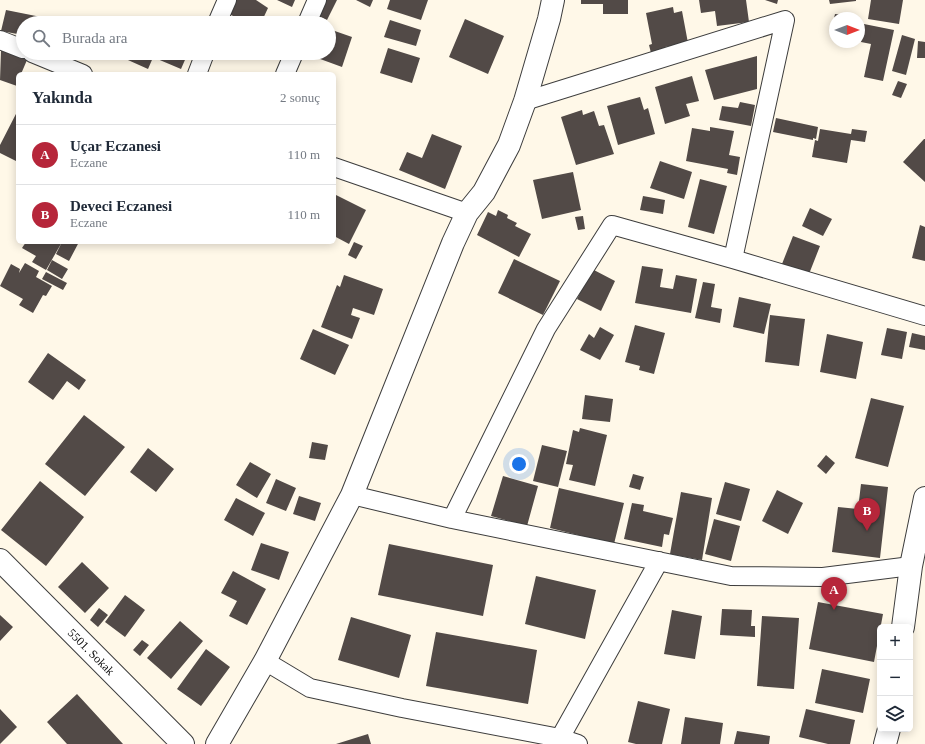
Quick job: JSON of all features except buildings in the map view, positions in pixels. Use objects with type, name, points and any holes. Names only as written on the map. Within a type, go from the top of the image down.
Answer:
[{"type":"street","points":[[221,16],[227,0]]},
{"type":"street","points":[[310,16],[317,0]]},
{"type":"street","points":[[217,744],[265,661],[352,495],[453,243],[467,213],[484,192],[509,145],[525,101],[549,19],[553,0]]},
{"type":"street","points":[[525,101],[785,20],[733,259]]},
{"type":"street","points":[[0,40],[16,46]]},
{"type":"street","points":[[49,60],[78,72]]},
{"type":"street","points":[[198,72],[203,60]]},
{"type":"street","points":[[286,72],[291,60]]},
{"type":"street","points":[[336,168],[467,213]]},
{"type":"street","points":[[452,519],[546,329],[612,225],[925,316]]},
{"type":"street","points":[[352,495],[452,519],[731,576],[823,577],[911,566]]},
{"type":"street","points":[[903,624],[911,566],[924,513]]},
{"type":"street","name":"5501. Sokak","points":[[0,560],[183,744]]},
{"type":"street","points":[[558,741],[659,561]]},
{"type":"street","points":[[265,661],[310,688],[578,744]]},
{"type":"street","points":[[885,744],[888,732]]},
{"type":"place","name":"Deveci Eczanesi","points":[[867,531]]},
{"type":"place","name":"Uçar Eczanesi","points":[[834,610]]}]
